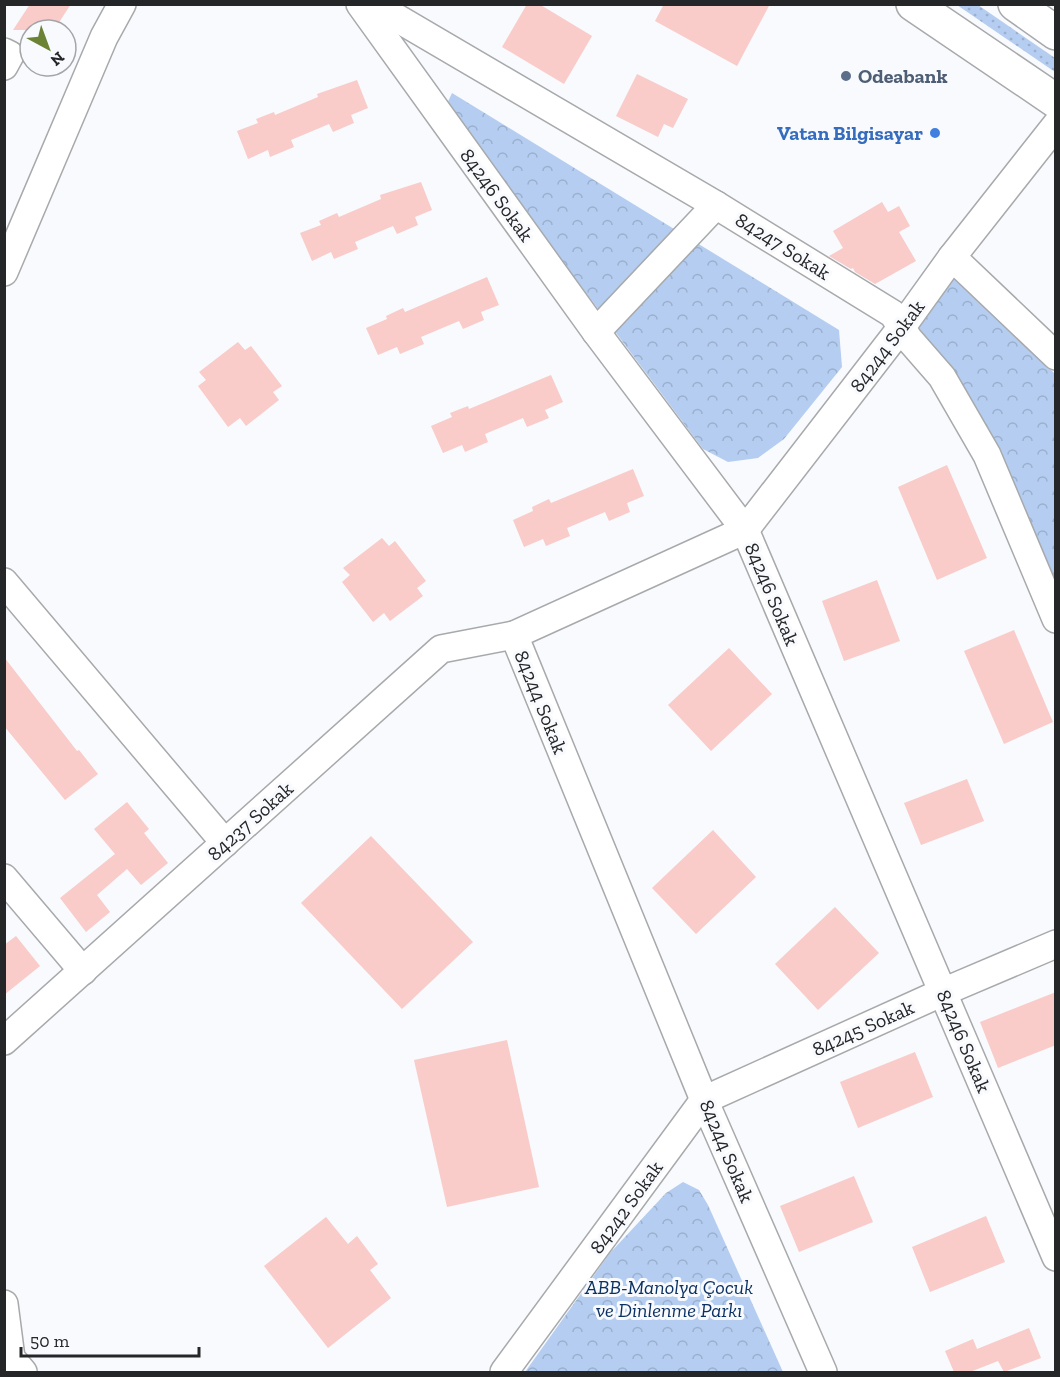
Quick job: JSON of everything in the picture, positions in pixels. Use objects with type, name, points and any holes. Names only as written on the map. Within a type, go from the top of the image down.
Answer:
[{"type":"main road","points":[[913,4],[1056,102]]},
{"type":"main road","points":[[1015,4],[1056,33]]},
{"type":"street","points":[[4,272],[105,37],[122,4]]},
{"type":"street","name":"84246 Sokak","points":[[360,4],[596,332],[745,530],[1056,1257]]},
{"type":"street","name":"84247 Sokak","points":[[373,4],[716,205],[893,314],[901,328],[942,377],[987,455],[1056,619]]},
{"type":"street","points":[[4,52],[10,55],[4,66]]},
{"type":"street","name":"84244 Sokak","points":[[823,1372],[705,1100],[514,635],[745,530],[901,328],[952,257],[1056,125]]},
{"type":"street","points":[[596,332],[716,205]]},
{"type":"street","points":[[952,257],[1056,356]]},
{"type":"street","points":[[4,582],[225,843]]},
{"type":"street","name":"84237 Sokak","points":[[4,1041],[441,649],[514,635]]},
{"type":"street","points":[[4,878],[82,971]]},
{"type":"street","name":"84245 Sokak","points":[[705,1100],[1056,944]]},
{"type":"street","name":"84242 Sokak","points":[[504,1372],[705,1100]]},
{"type":"street","points":[[4,1304],[11,1358],[22,1372]]},
{"type":"green space","points":[[957,5],[978,5],[1055,58],[1055,72]]},
{"type":"green space","points":[[452,93],[839,330],[842,367],[784,439],[758,458],[728,462],[703,449],[446,106]]},
{"type":"green space","points":[[948,265],[1055,374],[1055,593],[907,328]]},
{"type":"green space","name":"ABB-Manolya Çocuk ve Dinlenme Parkı","points":[[683,1182],[699,1190],[708,1205],[783,1372],[525,1372],[610,1253],[666,1193]]},
{"type":"building","points":[[30,4],[71,4],[62,18],[21,18]]},
{"type":"building","points":[[527,4],[539,4],[592,36],[564,84],[502,47]]},
{"type":"building","points":[[664,4],[770,4],[737,66],[655,21]]},
{"type":"building","points":[[637,74],[688,99],[673,128],[664,124],[658,137],[616,116]]},
{"type":"building","points":[[357,80],[368,108],[351,115],[354,123],[333,132],[329,124],[291,140],[294,147],[270,157],[268,150],[248,159],[237,131],[258,123],[256,119],[274,112],[275,115],[318,97],[317,94]]},
{"type":"building","points":[[421,182],[432,210],[415,217],[418,225],[397,234],[393,226],[355,242],[358,249],[334,259],[331,252],[312,261],[300,233],[321,225],[319,221],[337,213],[339,217],[381,199],[380,195]]},
{"type":"building","points":[[882,202],[888,212],[899,206],[910,226],[899,232],[916,261],[875,284],[855,272],[853,268],[829,256],[843,248],[833,231]]},
{"type":"building","points":[[487,277],[499,305],[481,312],[484,320],[463,329],[459,321],[421,337],[424,344],[400,354],[397,347],[378,355],[366,328],[387,319],[386,316],[403,308],[405,312]]},
{"type":"building","points":[[238,342],[245,350],[251,346],[282,386],[273,392],[279,400],[246,426],[240,418],[228,427],[198,386],[206,380],[199,372]]},
{"type":"building","points":[[551,375],[563,402],[545,410],[549,418],[527,427],[523,418],[485,434],[488,442],[465,452],[462,445],[443,453],[431,426],[452,417],[450,413],[468,406],[469,409]]},
{"type":"building","points":[[947,465],[987,558],[937,580],[898,487]]},
{"type":"building","points":[[633,469],[644,496],[627,503],[630,512],[609,521],[605,512],[567,528],[570,536],[546,546],[543,539],[524,547],[513,520],[533,511],[532,507],[549,499],[551,503]]},
{"type":"building","points":[[382,538],[389,546],[395,541],[426,581],[417,588],[423,596],[390,621],[384,613],[373,622],[342,582],[350,575],[343,568]]},
{"type":"building","points":[[877,580],[900,641],[844,661],[822,601]]},
{"type":"building","points":[[1014,630],[1053,722],[1004,744],[964,651]]},
{"type":"building","points":[[729,648],[772,694],[711,751],[668,705]]},
{"type":"building","points":[[4,657],[77,751],[79,750],[98,774],[65,800],[4,726]]},
{"type":"building","points":[[967,779],[984,821],[921,845],[904,803]]},
{"type":"building","points":[[127,802],[149,829],[144,833],[168,863],[141,885],[127,869],[97,895],[110,912],[86,932],[60,898],[115,854],[94,829]]},
{"type":"building","points":[[713,830],[756,877],[696,934],[652,888]]},
{"type":"building","points":[[371,836],[473,942],[402,1009],[301,903]]},
{"type":"building","points":[[835,907],[879,953],[818,1010],[775,964]]},
{"type":"building","points":[[16,936],[40,966],[4,995],[4,945]]},
{"type":"building","points":[[1056,992],[1056,1045],[998,1068],[980,1022]]},
{"type":"building","points":[[507,1040],[539,1187],[447,1207],[414,1060]]},
{"type":"building","points":[[915,1052],[933,1097],[858,1128],[840,1082]]},
{"type":"building","points":[[854,1176],[873,1222],[799,1252],[780,1206]]},
{"type":"building","points":[[986,1216],[1005,1262],[930,1292],[912,1247]]},
{"type":"building","points":[[326,1217],[348,1244],[357,1236],[378,1264],[370,1270],[391,1298],[328,1348],[264,1266]]},
{"type":"building","points":[[1029,1328],[1041,1358],[1004,1372],[998,1361],[970,1372],[954,1372],[945,1351],[973,1339],[977,1349]]},
{"type":"place","name":"Odeabank","points":[[846,76]]},
{"type":"place","name":"Vatan Bilgisayar","points":[[935,133]]}]
